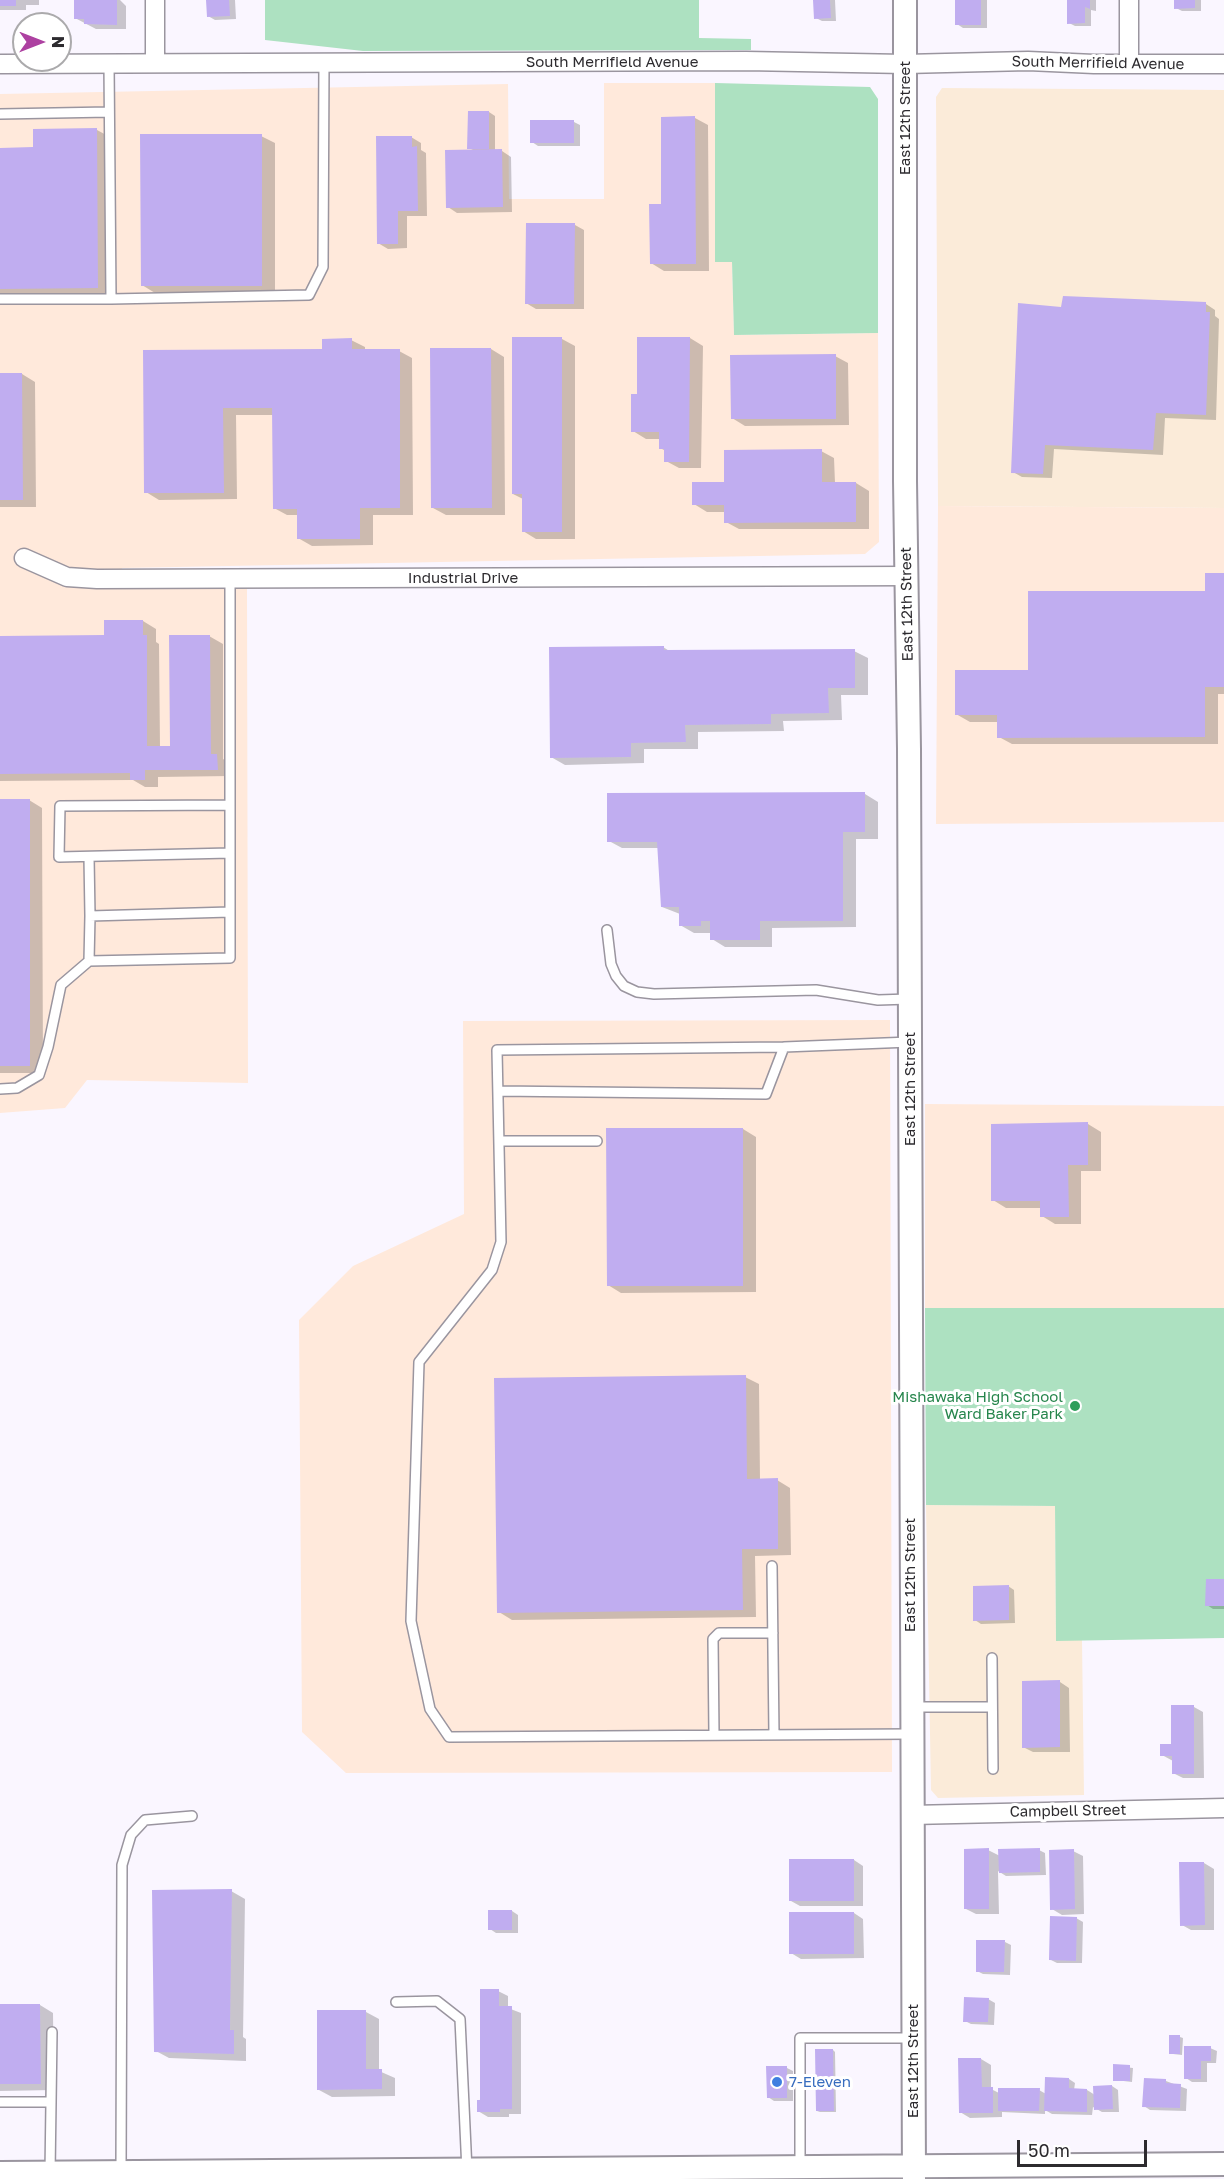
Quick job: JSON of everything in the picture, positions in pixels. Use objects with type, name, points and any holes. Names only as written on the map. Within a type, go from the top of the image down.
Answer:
[{"type":"street","points":[[155,0],[155,63]]},
{"type":"street","name":"East 12th Street","points":[[905,0],[910,1042],[910,1734],[914,2173]]},
{"type":"street","points":[[1129,0],[1129,64]]},
{"type":"street","name":"South Merrifield Avenue","points":[[0,64],[324,62],[905,64],[1028,61],[1224,64]]},
{"type":"street","name":"Industrial Drive","points":[[24,558],[67,577],[230,579],[907,576]]},
{"type":"street","name":"Campbell Street","points":[[911,1815],[1224,1808]]},
{"type":"street","points":[[0,2173],[294,2176],[743,2173],[800,2167],[914,2173],[1224,2164]]},
{"type":"lane","points":[[0,300],[309,296],[323,267],[324,62]]},
{"type":"lane","points":[[108,64],[111,298]]},
{"type":"lane","points":[[0,114],[108,112]]},
{"type":"lane","points":[[0,1089],[17,1088],[39,1076],[48,1047],[61,985],[89,961],[230,958],[230,579]]},
{"type":"lane","points":[[230,805],[60,806],[59,857],[230,853]]},
{"type":"lane","points":[[89,857],[89,961]]},
{"type":"lane","points":[[90,916],[230,912]]},
{"type":"lane","points":[[607,930],[611,964],[616,976],[624,986],[637,992],[654,994],[816,990],[878,1000],[909,999]]},
{"type":"lane","points":[[910,1042],[784,1047],[497,1050],[501,1242],[492,1270],[419,1362],[411,1621],[430,1709],[449,1737],[910,1734]]},
{"type":"lane","points":[[498,1091],[766,1094],[784,1047]]},
{"type":"lane","points":[[499,1141],[597,1142]]},
{"type":"lane","points":[[772,1566],[774,1735]]},
{"type":"lane","points":[[714,1735],[712,1639],[719,1633],[773,1633]]},
{"type":"lane","points":[[992,1658],[993,1769]]},
{"type":"lane","points":[[910,1707],[992,1707]]},
{"type":"lane","points":[[121,2173],[122,1866],[131,1834],[145,1820],[192,1816]]},
{"type":"lane","points":[[396,2002],[437,2001],[460,2019],[467,2175]]},
{"type":"lane","points":[[50,2173],[52,2032]]},
{"type":"lane","points":[[800,2167],[800,2038],[912,2038]]},
{"type":"lane","points":[[0,2102],[51,2102]]},
{"type":"shaded area","points":[[604,83],[715,83],[715,261],[732,262],[734,335],[878,333],[879,542],[865,554],[122,568],[121,589],[247,589],[248,1083],[87,1080],[65,1108],[0,1113],[0,94],[508,84],[509,199],[604,199]]},
{"type":"shaded area","points":[[942,88],[1224,90],[1224,508],[938,506],[936,97]]},
{"type":"shaded area","points":[[938,506],[1224,508],[1224,822],[936,824]]},
{"type":"shaded area","points":[[890,1020],[892,1772],[346,1773],[302,1732],[299,1320],[353,1266],[464,1214],[463,1021]]},
{"type":"shaded area","points":[[925,1104],[1224,1106],[1224,1308],[925,1308]]},
{"type":"shaded area","points":[[926,1505],[1055,1506],[1056,1640],[1082,1640],[1084,1795],[938,1798],[931,1790]]},
{"type":"green space","points":[[265,0],[699,0],[699,38],[751,39],[751,50],[363,51],[265,40]]},
{"type":"green space","points":[[715,83],[870,87],[878,99],[878,333],[734,335],[732,262],[715,262]]},
{"type":"green space","name":"Mishawaka High School Ward Baker Park","points":[[925,1308],[1224,1308],[1224,1638],[1056,1641],[1055,1506],[926,1505]]},
{"type":"building","points":[[0,0],[16,0],[16,6],[0,6]]},
{"type":"building","points":[[74,0],[117,0],[117,25],[84,24],[84,19],[74,19]]},
{"type":"building","points":[[206,0],[229,0],[230,16],[207,17]]},
{"type":"building","points":[[813,0],[830,0],[831,18],[814,19]]},
{"type":"building","points":[[955,0],[981,0],[981,25],[955,25]]},
{"type":"building","points":[[1067,0],[1090,0],[1090,9],[1085,7],[1085,23],[1067,24]]},
{"type":"building","points":[[1174,0],[1195,0],[1195,8],[1174,9]]},
{"type":"building","points":[[468,111],[489,111],[489,149],[467,149]]},
{"type":"building","points":[[695,116],[696,264],[650,264],[649,204],[661,204],[661,117]]},
{"type":"building","points":[[530,120],[574,120],[574,143],[530,143]]},
{"type":"building","points":[[97,128],[98,288],[0,289],[0,148],[33,147],[33,129]]},
{"type":"building","points":[[140,134],[262,134],[262,286],[141,286]]},
{"type":"building","points":[[376,136],[412,136],[412,147],[417,146],[418,211],[398,211],[398,244],[377,244]]},
{"type":"building","points":[[502,149],[503,207],[446,208],[445,150]]},
{"type":"building","points":[[526,223],[575,223],[574,304],[525,304]]},
{"type":"building","points":[[1063,296],[1206,302],[1206,312],[1210,312],[1206,415],[1156,413],[1153,450],[1045,445],[1043,474],[1011,473],[1018,303],[1061,307]]},
{"type":"building","points":[[512,337],[562,337],[562,532],[522,532],[522,494],[512,494]]},
{"type":"building","points":[[637,337],[690,337],[689,462],[664,462],[664,449],[659,449],[659,432],[631,432],[631,394],[637,394]]},
{"type":"building","points":[[352,338],[352,349],[400,349],[400,508],[360,508],[360,539],[297,539],[297,509],[273,509],[272,408],[223,408],[224,493],[144,493],[143,350],[322,349],[322,339]]},
{"type":"building","points":[[430,348],[491,348],[492,508],[431,508]]},
{"type":"building","points":[[836,354],[836,419],[731,419],[730,355]]},
{"type":"building","points":[[0,373],[22,373],[23,500],[0,500]]},
{"type":"building","points":[[822,449],[822,482],[856,482],[856,522],[724,523],[724,505],[692,505],[692,482],[724,482],[724,450]]},
{"type":"building","points":[[1205,573],[1224,573],[1224,687],[1205,687],[1205,737],[997,738],[997,715],[955,715],[955,670],[1028,670],[1028,591],[1205,591]]},
{"type":"building","points":[[104,620],[143,620],[143,635],[147,635],[147,746],[170,746],[169,635],[210,635],[211,754],[217,754],[218,770],[145,770],[145,780],[130,780],[130,773],[0,774],[0,636],[104,635]]},
{"type":"building","points":[[664,646],[664,650],[855,649],[855,688],[828,688],[829,713],[771,714],[771,724],[685,725],[686,742],[631,743],[631,757],[550,758],[549,647]]},
{"type":"building","points":[[865,792],[865,832],[843,832],[843,921],[760,921],[760,940],[710,940],[710,921],[701,921],[701,926],[679,926],[679,907],[661,907],[657,842],[607,842],[607,793]]},
{"type":"building","points":[[0,799],[30,799],[30,1066],[0,1066]]},
{"type":"building","points":[[1088,1122],[1088,1165],[1068,1165],[1069,1217],[1040,1217],[1040,1201],[991,1201],[991,1124]]},
{"type":"building","points":[[606,1128],[743,1128],[743,1286],[607,1286]]},
{"type":"building","points":[[746,1375],[747,1479],[778,1478],[778,1549],[742,1549],[743,1610],[497,1613],[494,1378]]},
{"type":"building","points":[[1206,1579],[1224,1579],[1224,1606],[1205,1606]]},
{"type":"building","points":[[1009,1585],[1009,1620],[973,1621],[973,1586]]},
{"type":"building","points":[[1060,1680],[1060,1747],[1022,1748],[1022,1681]]},
{"type":"building","points":[[1171,1705],[1194,1705],[1194,1774],[1172,1774],[1172,1756],[1160,1756],[1160,1744],[1171,1744]]},
{"type":"building","points":[[989,1848],[989,1909],[964,1909],[964,1849]]},
{"type":"building","points":[[1040,1848],[1040,1872],[999,1873],[998,1849]]},
{"type":"building","points":[[1074,1849],[1075,1909],[1050,1910],[1049,1850]]},
{"type":"building","points":[[789,1859],[854,1859],[854,1901],[789,1901]]},
{"type":"building","points":[[1179,1862],[1204,1862],[1205,1925],[1180,1926]]},
{"type":"building","points":[[232,1889],[230,2030],[234,2030],[234,2054],[154,2052],[152,1890]]},
{"type":"building","points":[[488,1910],[512,1910],[512,1930],[488,1930]]},
{"type":"building","points":[[789,1912],[854,1912],[854,1954],[789,1954]]},
{"type":"building","points":[[1050,1916],[1077,1917],[1076,1961],[1049,1960]]},
{"type":"building","points":[[976,1940],[1005,1940],[1004,1972],[976,1972]]},
{"type":"building","points":[[480,1989],[499,1989],[499,2006],[512,2006],[512,2109],[500,2109],[500,2112],[477,2112],[477,2100],[480,2100]]},
{"type":"building","points":[[964,1997],[989,1998],[988,2022],[963,2022]]},
{"type":"building","points":[[0,2004],[40,2004],[41,2084],[0,2084]]},
{"type":"building","points":[[317,2010],[366,2010],[366,2069],[382,2069],[382,2089],[317,2090]]},
{"type":"building","points":[[1169,2035],[1180,2035],[1180,2054],[1169,2054]]},
{"type":"building","points":[[1184,2046],[1211,2046],[1211,2061],[1201,2061],[1201,2079],[1184,2079]]},
{"type":"building","name":"7-Eleven","points":[[815,2049],[833,2049],[834,2111],[816,2111]]},
{"type":"building","points":[[958,2058],[981,2058],[982,2087],[993,2087],[993,2113],[959,2113]]},
{"type":"building","points":[[1113,2064],[1130,2065],[1130,2081],[1113,2081]]},
{"type":"building","name":"7-Eleven","points":[[766,2066],[787,2066],[787,2098],[767,2098]]},
{"type":"building","points":[[1045,2077],[1069,2078],[1069,2088],[1087,2089],[1087,2112],[1044,2111]]},
{"type":"building","points":[[1144,2078],[1166,2079],[1166,2083],[1181,2084],[1180,2108],[1142,2107]]},
{"type":"building","points":[[1112,2085],[1113,2109],[1094,2110],[1093,2086]]},
{"type":"building","points":[[998,2088],[1040,2088],[1039,2111],[998,2111]]},
{"type":"place","name":"Mishawaka High School Ward Baker Park","points":[[1075,1406]]},
{"type":"place","name":"7-Eleven","points":[[777,2082]]}]
